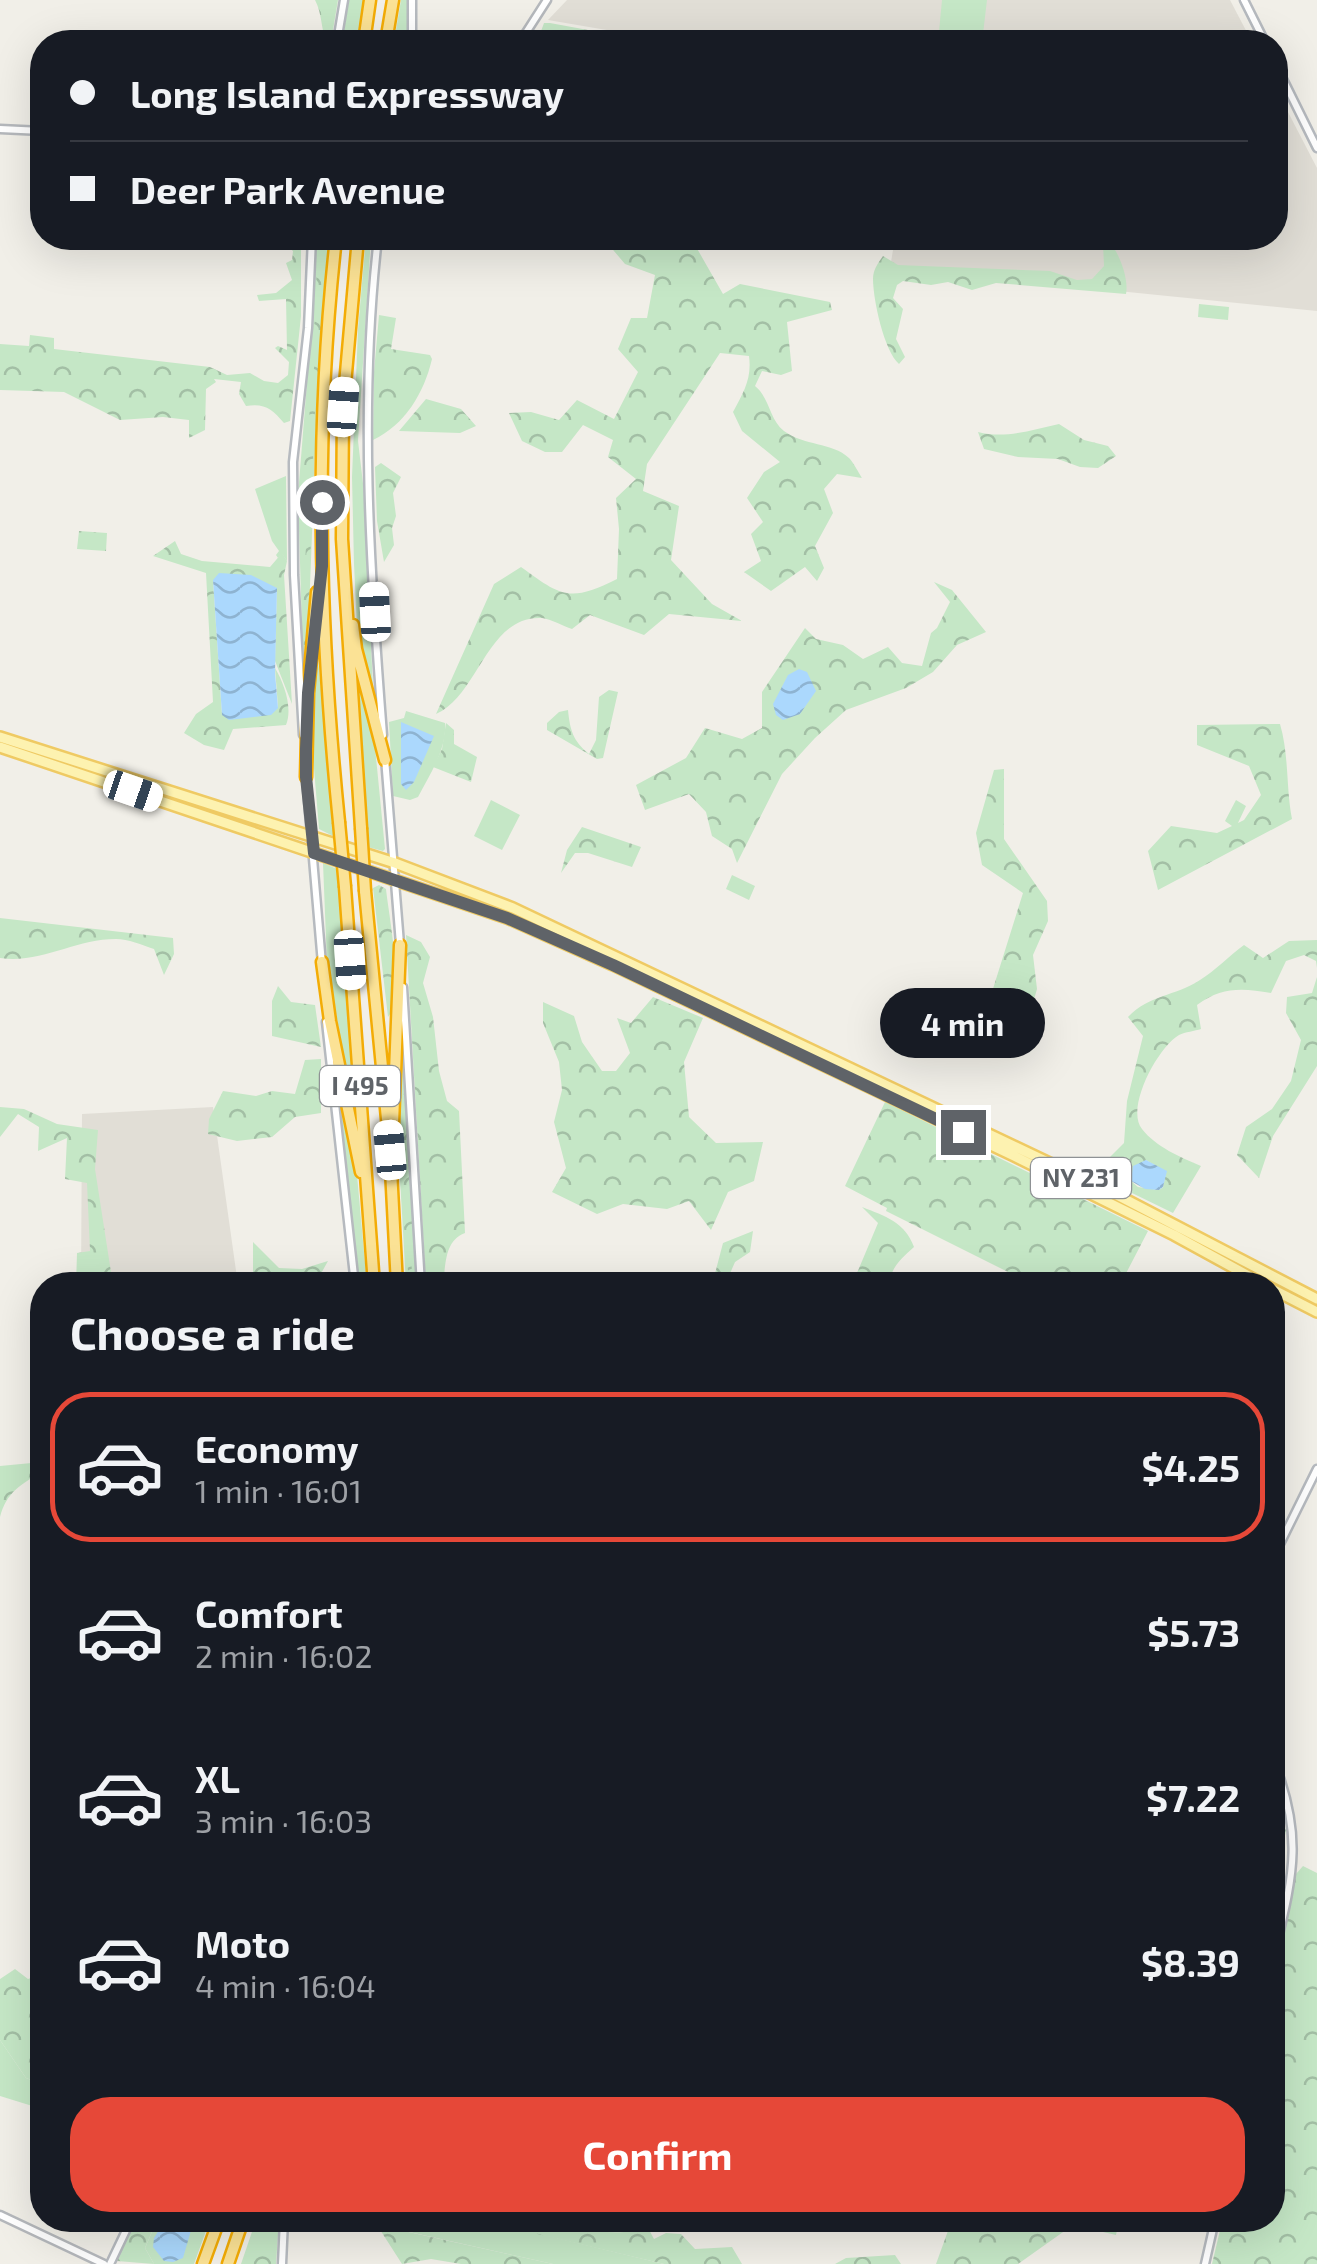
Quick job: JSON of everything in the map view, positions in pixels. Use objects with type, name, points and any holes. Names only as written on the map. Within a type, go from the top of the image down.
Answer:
[{"type":"highway","points":[[366,30],[370,0]]},
{"type":"highway","points":[[388,30],[393,0]]},
{"type":"highway","name":"I 495","points":[[335,250],[321,406],[325,686],[373,1272]]},
{"type":"highway","name":"I 495","points":[[357,250],[343,407],[342,539],[365,891],[390,1150],[396,1272]]},
{"type":"highway","points":[[342,539],[356,649],[385,760]]},
{"type":"highway","points":[[306,777],[308,693],[322,566]]},
{"type":"highway","points":[[390,1150],[400,945]]},
{"type":"highway","points":[[322,962],[359,1162],[373,1272]]},
{"type":"highway","points":[[204,2264],[215,2232]]},
{"type":"highway","points":[[228,2264],[239,2232]]},
{"type":"main road","points":[[339,30],[344,0]]},
{"type":"main road","points":[[412,0],[412,30]]},
{"type":"main road","points":[[528,30],[548,0]]},
{"type":"main road","points":[[1244,0],[1258,30]]},
{"type":"main road","points":[[1288,90],[1317,148]]},
{"type":"main road","points":[[0,128],[30,130]]},
{"type":"main road","points":[[311,250],[308,328],[293,462],[297,650],[328,1052],[353,1272]]},
{"type":"main road","points":[[377,250],[366,452],[420,1272]]},
{"type":"main road","name":"NY 231","points":[[0,737],[314,836],[513,908],[826,1054],[1265,1272]]},
{"type":"main road","name":"NY 231","points":[[0,747],[507,918],[1112,1204],[1240,1272]]},
{"type":"main road","name":"NY 231","points":[[1285,1282],[1317,1299]]},
{"type":"main road","points":[[1285,1296],[1317,1312]]},
{"type":"main road","points":[[1285,1534],[1317,1469]]},
{"type":"main road","points":[[1285,1788],[1295,1842],[1285,1895]]},
{"type":"main road","points":[[0,2214],[30,2228]]},
{"type":"main road","points":[[39,2232],[107,2264],[124,2232]]},
{"type":"main road","points":[[282,2264],[283,2232]]},
{"type":"main road","points":[[1206,2264],[1213,2232]]},
{"type":"shaded area","points":[[567,0],[1230,0],[1246,30],[607,30],[548,20]]},
{"type":"shaded area","points":[[1288,112],[1317,168],[1317,311],[890,268],[893,250],[1288,250]]},
{"type":"shaded area","points":[[213,1107],[236,1272],[81,1272],[82,1114]]},
{"type":"green space","points":[[315,0],[338,0],[333,30],[323,30]]},
{"type":"green space","points":[[349,0],[364,0],[359,30],[344,30]]},
{"type":"green space","points":[[401,0],[407,0],[408,30],[396,30]]},
{"type":"green space","points":[[942,0],[987,0],[983,30],[939,30]]},
{"type":"green space","points":[[544,23],[550,23],[588,30],[541,30]]},
{"type":"green space","points":[[301,250],[301,316],[290,421],[284,423],[263,406],[246,406],[239,394],[241,382],[214,379],[216,382],[206,389],[205,430],[189,438],[189,420],[120,420],[64,392],[0,390],[0,344],[29,346],[30,335],[54,338],[54,349],[210,367],[227,375],[250,373],[278,383],[288,375],[289,362],[275,348],[287,350],[286,299],[259,301],[257,295],[276,293],[292,280],[286,263],[292,260],[293,251]]},
{"type":"green space","points":[[315,250],[329,250],[320,352],[304,697],[298,495]]},
{"type":"green space","points":[[317,250],[323,250],[305,645],[301,644],[306,545],[299,518],[315,358],[312,349]]},
{"type":"green space","points":[[365,250],[370,250],[358,441],[374,710],[358,647],[354,564],[352,477]]},
{"type":"green space","points":[[613,250],[698,250],[723,294],[740,284],[830,302],[832,310],[787,322],[792,371],[781,375],[762,371],[755,386],[784,431],[842,453],[862,478],[837,474],[824,489],[833,513],[815,546],[824,568],[817,581],[805,567],[771,591],[744,572],[761,561],[751,534],[763,522],[747,498],[764,472],[780,462],[742,431],[733,412],[748,378],[749,356],[720,353],[647,464],[643,491],[679,506],[671,560],[712,604],[742,621],[669,614],[644,635],[590,615],[572,629],[542,618],[523,620],[508,629],[463,691],[436,714],[494,584],[521,567],[566,593],[587,591],[617,579],[616,498],[636,479],[608,457],[613,440],[583,425],[562,452],[545,452],[522,441],[509,413],[531,412],[559,420],[577,400],[614,419],[638,372],[618,349],[631,318],[647,318],[655,275],[625,264]]},
{"type":"green space","points":[[1103,250],[1115,250],[1125,275],[1126,294],[996,283],[972,290],[948,282],[931,285],[903,281],[897,285],[893,298],[903,309],[896,339],[905,357],[899,364],[880,324],[874,273],[883,256],[898,265],[1050,271],[1077,280],[1092,279],[1104,266]]},
{"type":"green space","points":[[1199,304],[1229,307],[1228,320],[1198,317]]},
{"type":"green space","points":[[379,315],[396,318],[391,349],[430,355],[432,359],[412,407],[395,426],[373,440],[374,372]]},
{"type":"green space","points":[[426,399],[461,409],[476,426],[460,433],[399,431]]},
{"type":"green space","points":[[1059,424],[1084,440],[1108,446],[1116,456],[1098,468],[1058,459],[1018,457],[984,449],[978,432],[1008,434]]},
{"type":"green space","points":[[381,463],[401,477],[393,493],[394,545],[384,562],[377,521],[375,467]]},
{"type":"green space","points":[[286,476],[287,561],[282,554],[278,558],[276,555],[279,551],[255,489]]},
{"type":"green space","points":[[79,531],[107,533],[106,551],[77,549]]},
{"type":"green space","points":[[175,541],[181,554],[202,561],[270,567],[282,553],[287,561],[284,575],[292,704],[275,661],[277,588],[213,580],[222,715],[278,707],[275,668],[286,696],[286,725],[233,729],[224,750],[204,745],[184,733],[196,714],[213,702],[206,573],[153,556]]},
{"type":"green space","points":[[934,582],[952,590],[986,632],[957,645],[933,672],[906,688],[846,710],[815,738],[782,774],[737,863],[732,849],[712,836],[706,812],[689,794],[645,810],[636,785],[686,758],[705,728],[742,739],[762,728],[762,692],[805,628],[816,639],[843,645],[863,659],[888,647],[902,663],[922,666],[931,633],[950,602]]},
{"type":"green space","points":[[314,653],[318,658],[335,837],[319,829],[312,744]]},
{"type":"green space","points":[[357,674],[375,747],[383,851],[368,847]]},
{"type":"green space","points":[[609,690],[618,692],[603,758],[597,759],[547,730],[547,723],[559,712],[568,710],[573,735],[589,754],[596,740],[599,697]]},
{"type":"green space","points":[[406,711],[445,723],[437,761],[418,797],[410,800],[393,796],[389,722],[404,718]]},
{"type":"green space","points":[[446,723],[454,730],[454,744],[477,757],[471,782],[433,767],[442,749]]},
{"type":"green space","points":[[1280,724],[1292,819],[1158,890],[1148,851],[1171,826],[1217,833],[1232,826],[1225,821],[1236,800],[1246,806],[1238,823],[1261,795],[1249,766],[1197,745],[1197,725]]},
{"type":"green space","points":[[1004,769],[1004,839],[1047,901],[1048,921],[1033,955],[1037,989],[1031,1010],[1002,1016],[976,1043],[1023,893],[982,865],[976,833],[994,770]]},
{"type":"green space","points":[[491,800],[520,815],[502,850],[474,836]]},
{"type":"green space","points":[[582,827],[641,847],[632,867],[588,853],[575,853],[561,873],[567,850]]},
{"type":"green space","points":[[323,863],[337,869],[353,1108],[327,963]]},
{"type":"green space","points":[[732,875],[755,886],[749,900],[726,889]]},
{"type":"green space","points":[[379,885],[386,889],[394,956],[395,992],[388,1017],[373,888]]},
{"type":"green space","points":[[0,918],[173,938],[174,954],[164,975],[154,949],[121,939],[86,943],[30,958],[0,958]]},
{"type":"green space","points":[[406,935],[421,942],[430,957],[423,983],[433,1017],[439,1071],[447,1101],[459,1111],[465,1233],[451,1245],[445,1272],[425,1272]]},
{"type":"green space","points":[[1317,940],[1317,968],[1316,961],[1304,955],[1286,961],[1271,993],[1232,990],[1197,1005],[1201,1029],[1181,1034],[1171,1042],[1146,1079],[1138,1107],[1142,1129],[1161,1146],[1201,1166],[1173,1213],[1093,1174],[1124,1143],[1127,1101],[1143,1036],[1128,1017],[1145,1004],[1200,980],[1244,945],[1263,958],[1289,941]],"holes":[[[1146,1160],[1166,1172],[1159,1190],[1138,1187],[1131,1181]]]},
{"type":"green space","points":[[1317,977],[1317,1066],[1273,1136],[1259,1178],[1237,1155],[1246,1127],[1272,1109],[1291,1081],[1301,1040],[1286,1013],[1287,997],[1312,993]]},
{"type":"green space","points":[[278,986],[291,1002],[315,1005],[321,1047],[272,1036],[272,1001]]},
{"type":"green space","points":[[653,997],[703,1018],[684,1062],[689,1117],[716,1143],[763,1142],[754,1181],[728,1192],[711,1230],[689,1201],[667,1209],[623,1204],[597,1214],[552,1192],[566,1168],[554,1122],[562,1090],[559,1062],[543,1023],[543,1002],[574,1016],[582,1042],[602,1071],[616,1071],[630,1053],[617,1018],[631,1023]]},
{"type":"green space","points":[[400,1042],[416,1223],[416,1272],[405,1272],[397,1123]]},
{"type":"green space","points":[[404,1055],[416,1225],[411,1232],[412,1272],[408,1272],[399,1168]]},
{"type":"green space","points":[[321,1059],[321,1113],[295,1117],[272,1137],[237,1141],[208,1134],[209,1119],[223,1091],[256,1096],[272,1091],[295,1094],[305,1060]]},
{"type":"green space","points":[[339,1078],[356,1164],[366,1272],[358,1272],[336,1079]]},
{"type":"green space","points":[[885,1102],[1148,1231],[1127,1272],[1008,1272],[845,1186]]},
{"type":"green space","points":[[0,1107],[24,1109],[57,1124],[98,1130],[95,1169],[111,1272],[76,1272],[77,1253],[90,1251],[87,1183],[65,1179],[67,1138],[38,1151],[39,1127],[18,1114],[0,1137]]},
{"type":"green space","points":[[862,1207],[900,1226],[914,1247],[893,1272],[857,1272],[878,1223]]},
{"type":"green space","points":[[753,1231],[750,1252],[735,1262],[731,1272],[715,1272],[723,1243]]},
{"type":"green space","points":[[253,1242],[279,1268],[302,1269],[328,1261],[322,1272],[253,1272]]},
{"type":"green space","points":[[30,1463],[30,1479],[15,1490],[0,1517],[0,1466]]},
{"type":"green space","points":[[1303,1866],[1317,1873],[1317,2264],[1212,2264],[1220,2232],[1285,2232],[1285,1929],[1296,1874]]},
{"type":"green space","points":[[15,1969],[30,1978],[30,2080],[0,2040],[0,1979]]},
{"type":"green space","points":[[0,2040],[30,2080],[30,2105],[0,2096]]},
{"type":"green space","points":[[130,2232],[152,2232],[145,2248],[154,2264],[117,2261]]},
{"type":"green space","points":[[152,2232],[206,2232],[194,2264],[154,2264],[145,2248]]},
{"type":"green space","points":[[252,2232],[278,2232],[276,2264],[241,2264]]},
{"type":"green space","points":[[381,2232],[409,2232],[553,2264],[461,2264],[431,2259],[402,2264]]},
{"type":"green space","points":[[410,2232],[532,2232],[664,2264],[553,2264]]},
{"type":"green space","points":[[529,2232],[650,2232],[654,2239],[666,2233],[681,2234],[695,2249],[732,2247],[742,2264],[664,2264]]},
{"type":"green space","points":[[948,2232],[1063,2232],[1018,2264],[936,2264]]},
{"type":"green space","points":[[895,2255],[901,2264],[835,2264],[846,2258]]},
{"type":"water","points":[[219,573],[251,575],[277,588],[278,708],[271,715],[229,720],[222,715],[213,580]]},
{"type":"water","points":[[799,669],[807,672],[816,691],[800,714],[783,720],[776,715],[773,704],[788,675]]},
{"type":"water","points":[[401,722],[434,736],[414,782],[406,790],[401,784]]},
{"type":"water","points":[[1146,1160],[1167,1171],[1159,1190],[1145,1189],[1131,1181],[1133,1166]]},
{"type":"water","points":[[158,2232],[191,2232],[183,2258],[173,2262],[164,2261],[153,2247]]},
{"type":"route","points":[[322,502],[322,566],[306,749],[314,853],[507,918],[963,1132]]}]
